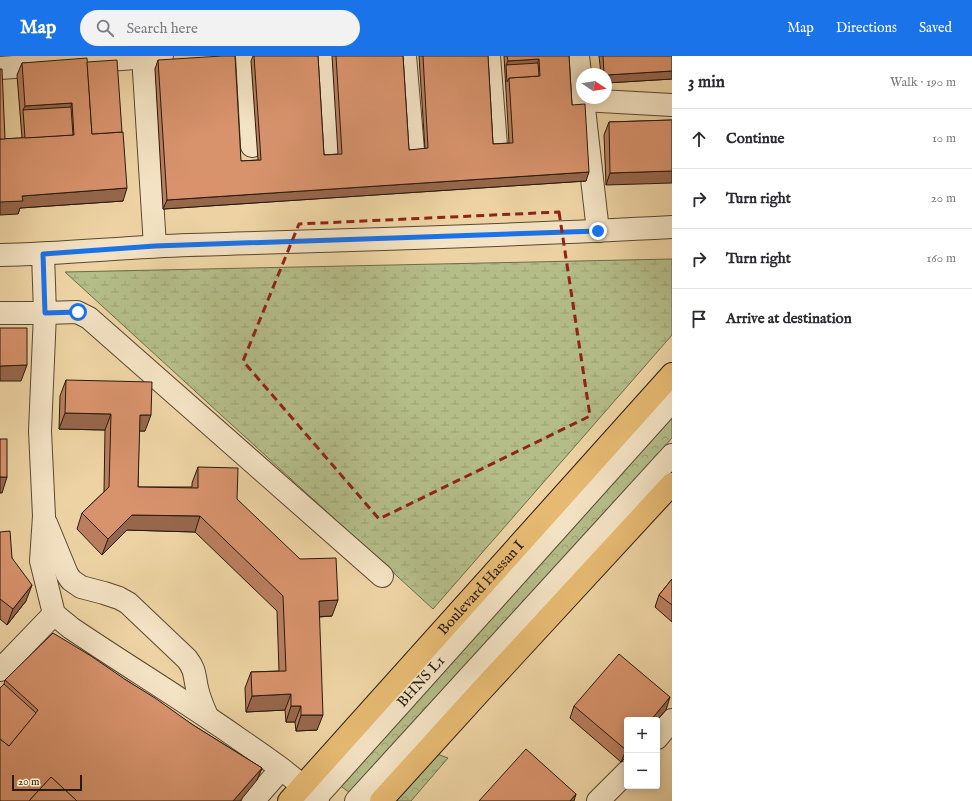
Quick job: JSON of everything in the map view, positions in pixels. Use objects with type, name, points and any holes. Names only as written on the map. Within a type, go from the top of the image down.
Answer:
[{"type":"main road","name":"Boulevard Hassan I","points":[[289,801],[312,796],[672,374]]},
{"type":"main road","points":[[381,801],[672,484]]},
{"type":"street","points":[[0,68],[87,59],[149,56],[155,246]]},
{"type":"street","points":[[247,56],[252,146]]},
{"type":"street","points":[[328,56],[331,145]]},
{"type":"street","points":[[405,56],[412,150]]},
{"type":"street","points":[[489,56],[496,145]]},
{"type":"street","points":[[578,56],[579,68]]},
{"type":"street","points":[[612,102],[672,105]]},
{"type":"street","points":[[582,104],[598,231]]},
{"type":"street","points":[[0,255],[43,254],[155,246],[598,231],[672,227]]},
{"type":"street","points":[[43,254],[45,313],[40,431],[44,516],[41,560],[54,614],[100,648],[207,716],[281,769],[312,796]]},
{"type":"street","points":[[0,313],[78,312],[89,318],[382,576]]},
{"type":"street","name":"BHNS L1","points":[[312,796],[672,400]]},
{"type":"street","points":[[356,801],[672,455]]},
{"type":"street","points":[[44,516],[67,574],[71,580],[81,587],[119,598],[128,603],[187,658],[193,667],[197,688],[207,716]]},
{"type":"street","points":[[0,670],[54,614]]},
{"type":"street","points":[[660,734],[672,720]]},
{"type":"street","points":[[253,801],[281,769]]},
{"type":"street","points":[[598,801],[624,775]]},
{"type":"highlighted area","points":[[559,212],[590,416],[379,519],[243,361],[299,224]]},
{"type":"green space","points":[[672,259],[672,335],[433,609],[65,272]]},
{"type":"green space","points":[[672,398],[672,438],[350,793],[334,781]]},
{"type":"green space","points":[[434,753],[448,758],[411,801],[394,801]]},
{"type":"building","points":[[235,56],[241,161],[261,160],[254,56],[318,56],[324,155],[342,154],[336,56],[403,56],[409,150],[428,148],[423,56],[488,56],[493,144],[513,143],[509,78],[540,76],[539,59],[508,61],[507,56],[569,56],[572,105],[585,104],[589,172],[167,200],[158,60]]},
{"type":"building","points":[[603,56],[672,56],[672,71],[612,75],[612,68],[604,68]]},
{"type":"building","points":[[87,58],[92,134],[123,132],[127,188],[22,196],[23,201],[0,202],[0,139],[74,135],[72,103],[25,106],[22,63]]},
{"type":"building","points":[[117,60],[122,132],[92,134],[87,62]]},
{"type":"building","points":[[538,63],[539,76],[509,78],[507,82],[506,65]]},
{"type":"building","points":[[0,69],[2,69],[5,139],[0,139]]},
{"type":"building","points":[[71,107],[73,135],[25,138],[23,110]]},
{"type":"building","points":[[672,120],[672,171],[610,173],[609,122]]},
{"type":"building","points":[[0,328],[27,328],[27,365],[0,366]]},
{"type":"building","points":[[66,380],[152,382],[151,415],[140,415],[138,487],[198,488],[198,467],[238,468],[237,499],[300,559],[336,558],[338,600],[319,601],[323,715],[301,715],[301,706],[291,706],[291,694],[252,696],[251,672],[286,671],[283,596],[200,516],[132,515],[108,539],[82,513],[109,487],[111,414],[65,413]]},
{"type":"building","points":[[0,439],[7,439],[7,477],[0,477]]},
{"type":"building","points":[[10,531],[12,558],[32,585],[13,609],[0,599],[0,532]]},
{"type":"building","points":[[672,579],[672,605],[659,595]]},
{"type":"building","points":[[53,633],[155,698],[193,725],[262,768],[233,801],[77,801],[51,777],[29,801],[0,801],[0,739],[9,746],[38,710],[5,680]]},
{"type":"building","points":[[619,654],[670,697],[653,717],[624,717],[624,748],[574,706]]},
{"type":"building","points":[[4,684],[36,713],[9,746],[0,739],[0,688]]},
{"type":"building","points":[[526,749],[576,794],[570,801],[479,801]]},
{"type":"building","points":[[51,777],[77,801],[29,801]]},
{"type":"route","points":[[78,312],[45,313],[43,254],[155,246],[598,231]]}]
